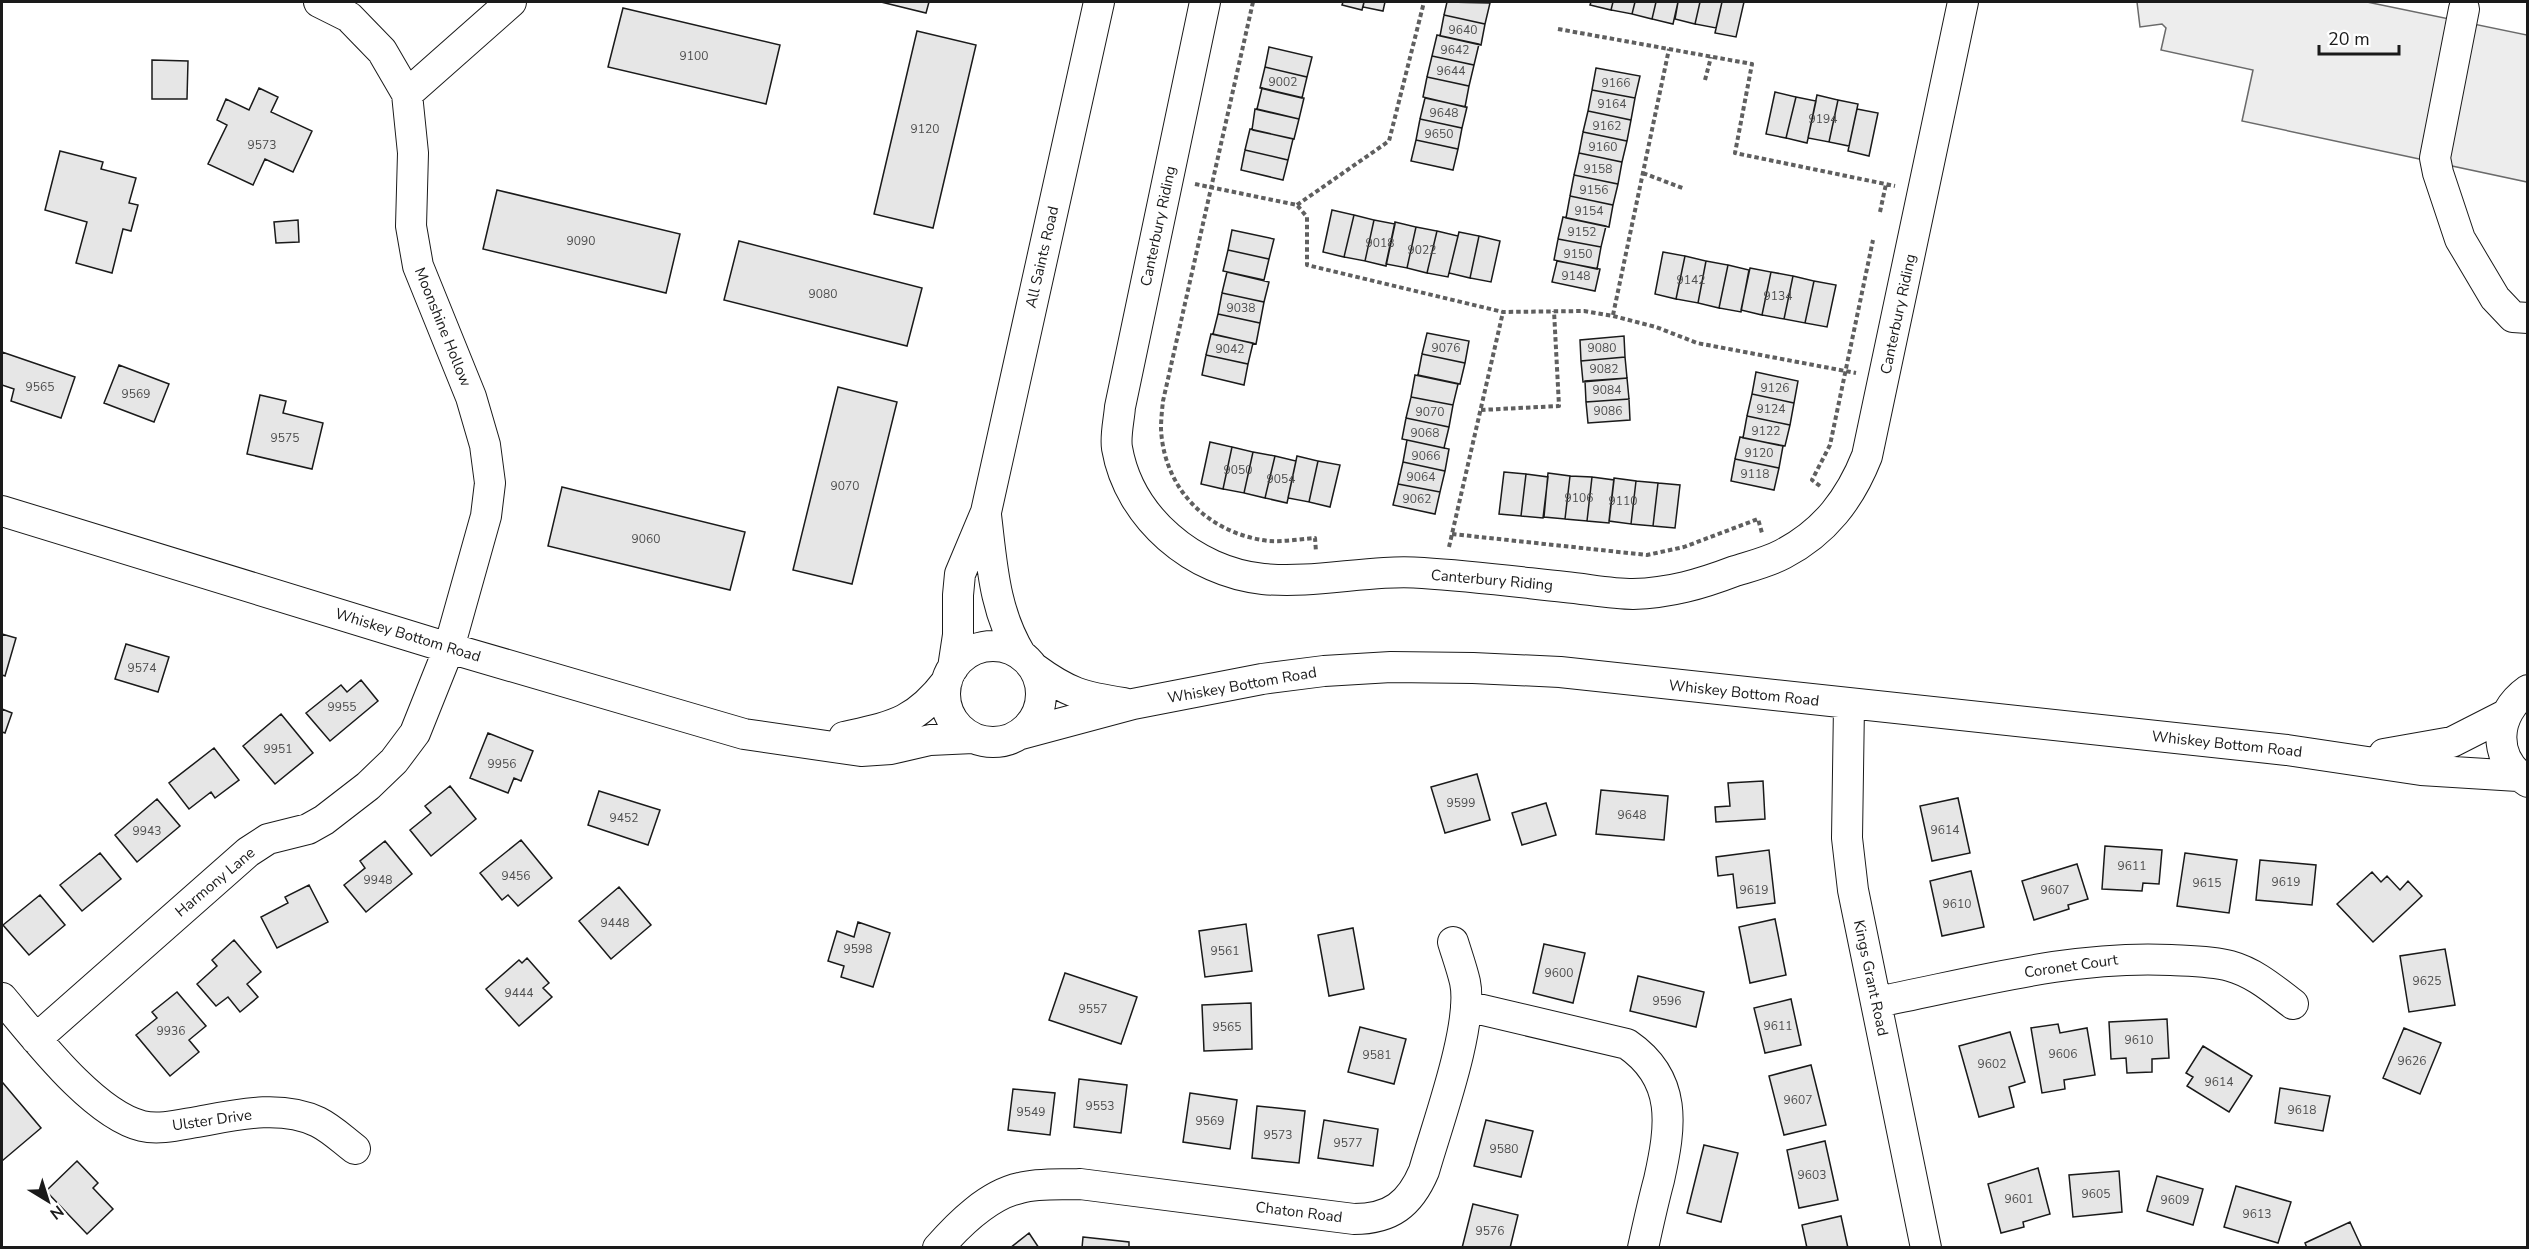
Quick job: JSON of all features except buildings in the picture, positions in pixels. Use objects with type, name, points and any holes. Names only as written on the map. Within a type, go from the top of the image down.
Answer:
[{"type":"street","name":"Moonshine Hollow","points":[[319,2],[349,17],[382,51],[407,94],[413,153],[411,226],[418,266],[471,397],[485,444],[490,483],[486,516],[449,648]]},
{"type":"street","points":[[407,94],[512,2]]},
{"type":"street","name":"All Saints Road","points":[[950,675],[958,635],[960,574],[986,512],[1099,2]]},
{"type":"street","name":"Canterbury Riding","points":[[1205,2],[1120,407],[1116,445],[1123,476],[1137,502],[1153,523],[1177,544],[1206,562],[1236,575],[1296,580],[1411,572],[1630,594],[1667,592],[1702,584],[1782,554],[1813,534],[1840,508],[1856,485],[1867,456],[1963,2]]},
{"type":"street","points":[[2464,9],[2436,148],[2438,173],[2460,239],[2495,298],[2513,317],[2528,318]]},
{"type":"street","name":"Whiskey Bottom Road","points":[[2,511],[449,648],[744,734],[861,751],[891,749],[930,740],[973,738]]},
{"type":"street","name":"All Saints Road","points":[[986,512],[996,597],[1012,640],[1027,662]]},
{"type":"street","points":[[999,646],[1027,662],[1041,685],[1041,703],[1032,722],[1021,734],[1004,742],[990,743],[973,738],[959,729],[949,714],[945,697],[950,675],[966,654],[983,647],[999,646]]},
{"type":"street","name":"Harmony Lane","points":[[36,1039],[248,852],[268,839],[308,829],[368,786],[394,761],[415,733],[449,648]]},
{"type":"street","name":"Whiskey Bottom Road","points":[[1027,662],[1065,690],[1078,695],[1133,704]]},
{"type":"street","name":"Whiskey Bottom Road","points":[[1021,734],[1133,704],[1263,679],[1324,671],[1391,667],[1473,668],[1560,672],[2355,758],[2421,770],[2525,781]]},
{"type":"street","name":"Whiskey Bottom Road","points":[[818,744],[887,727],[905,720],[921,711],[950,675]]},
{"type":"street","points":[[2525,781],[2510,766],[2503,750],[2501,728],[2505,715],[2514,701],[2527,689]]},
{"type":"street","name":"Kings Grant Road","points":[[1850,705],[1847,838],[1853,890],[1926,1248]]},
{"type":"street","name":"Whiskey Bottom Road","points":[[2355,758],[2452,742],[2482,729],[2505,715]]},
{"type":"street","name":"Chaton Road","points":[[938,1248],[960,1222],[987,1203],[1019,1188],[1046,1185],[1080,1184],[1354,1219],[1375,1219],[1382,1216],[1407,1199],[1417,1186],[1424,1171],[1460,1042],[1466,1006],[1465,982],[1452,942]]},
{"type":"street","name":"Coronet Court","points":[[1877,1002],[2078,962],[2133,958],[2186,960],[2230,966],[2258,978],[2293,1004]]},
{"type":"street","name":"Ulster Drive","points":[[2,998],[36,1039],[96,1102],[117,1116],[143,1126],[171,1126],[265,1112],[297,1115],[333,1131],[355,1149]]},
{"type":"street","points":[[1466,1006],[1627,1044],[1644,1056],[1658,1075],[1666,1098],[1669,1120],[1668,1138],[1643,1248]]},
{"type":"path","points":[[1253,2],[1163,401],[1161,429],[1170,468],[1187,497],[1210,521],[1252,538],[1272,541],[1315,538],[1316,561]]},
{"type":"path","points":[[1297,205],[1389,141],[1424,2]]},
{"type":"path","points":[[1558,28],[1752,64],[1735,153],[1897,187]]},
{"type":"path","points":[[1613,316],[1669,49]]},
{"type":"path","points":[[1705,80],[1711,57]]},
{"type":"path","points":[[1643,173],[1685,189]]},
{"type":"path","points":[[1168,178],[1297,205],[1307,217],[1306,265],[1503,312],[1584,311],[1613,316],[1656,327],[1697,343],[1884,379]]},
{"type":"path","points":[[1880,212],[1886,184]]},
{"type":"path","points":[[1828,492],[1812,480],[1830,445],[1874,240]]},
{"type":"path","points":[[1481,410],[1559,406],[1554,310]]},
{"type":"path","points":[[1443,574],[1503,312]]},
{"type":"path","points":[[1452,534],[1647,555],[1684,547],[1758,519],[1765,542]]},
{"type":"shaded area","points":[[2137,2],[2367,2],[2527,35],[2527,182],[2242,121],[2253,70],[2161,50],[2166,28],[2162,24],[2140,27]]}]
